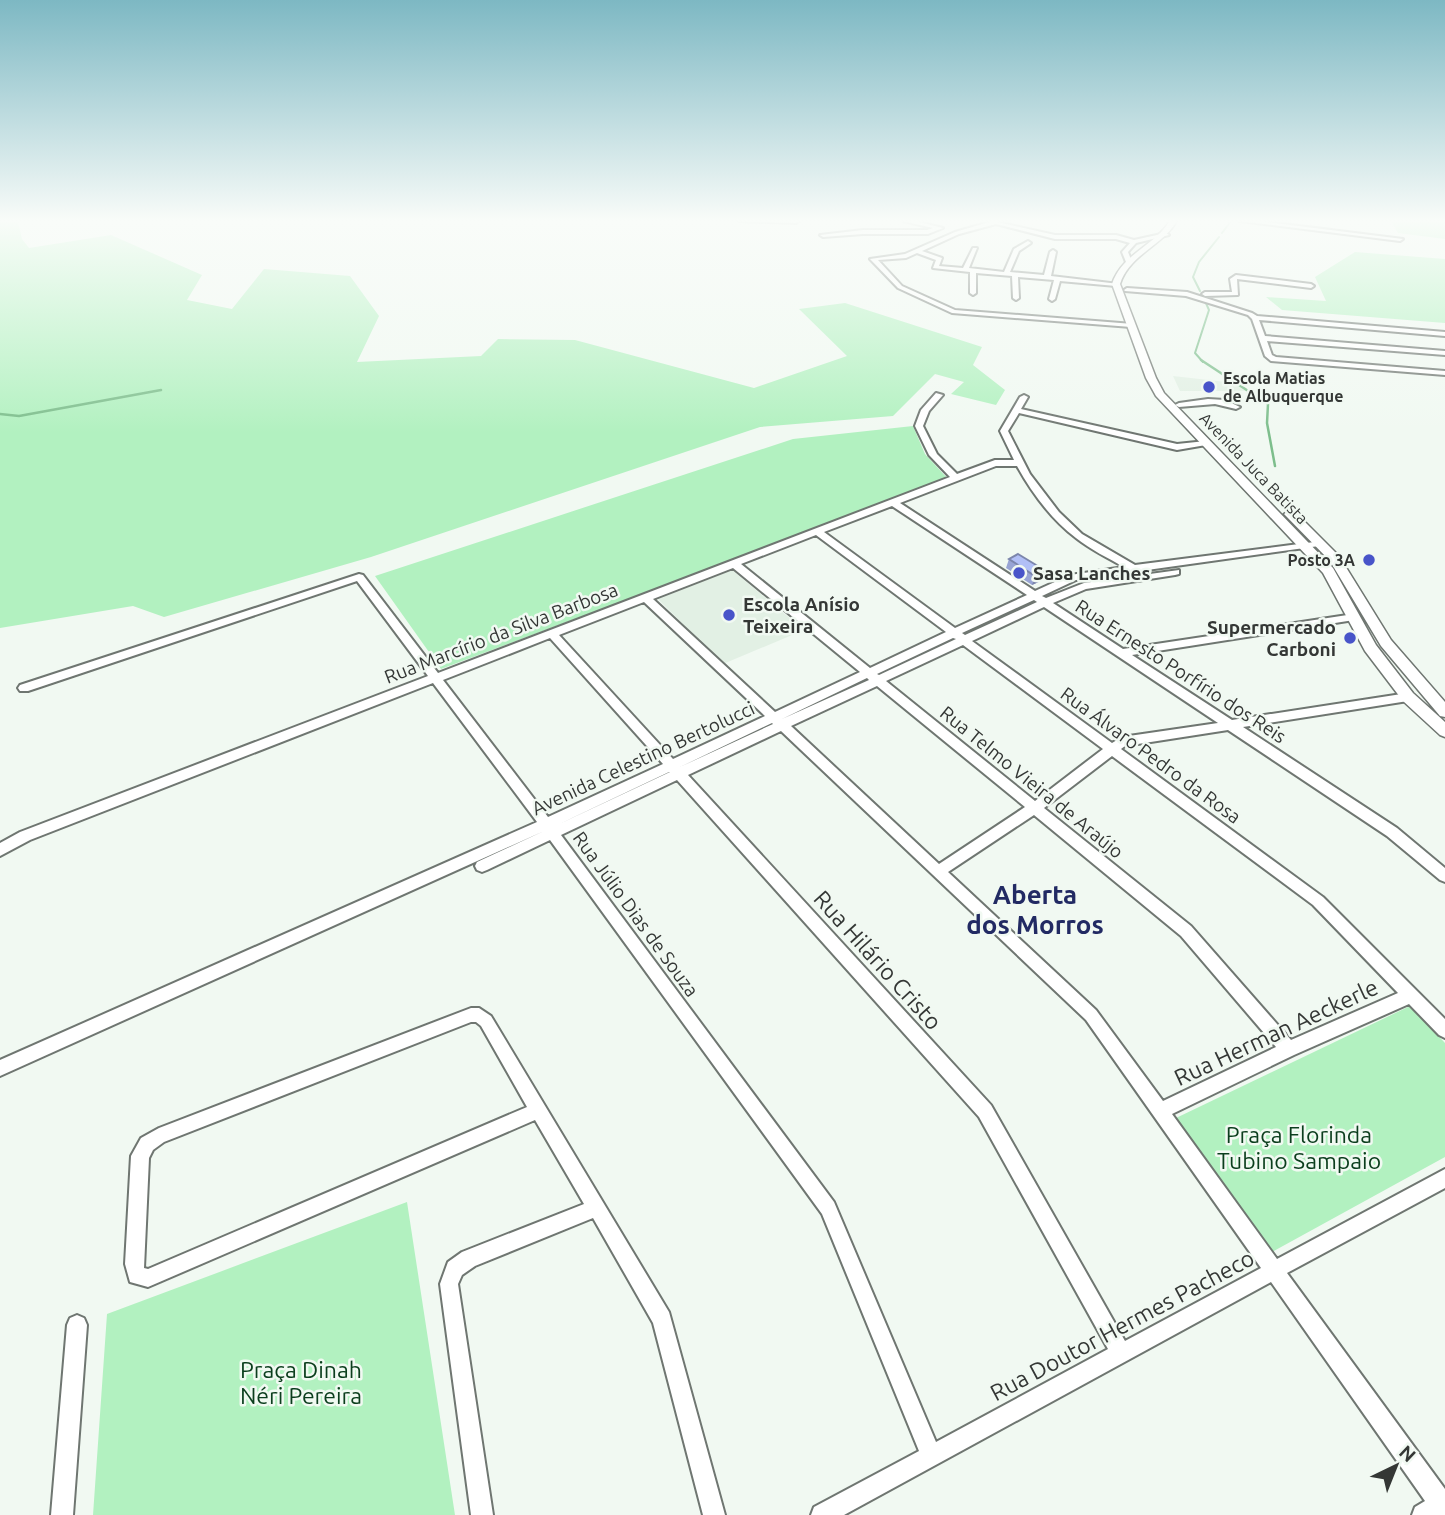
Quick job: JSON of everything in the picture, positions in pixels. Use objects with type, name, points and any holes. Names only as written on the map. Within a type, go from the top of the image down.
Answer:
[{"type":"main road","name":"Avenida Juca Batista","points":[[1122,292],[1130,325],[1160,394],[1203,443],[1315,548],[1335,559],[1386,643],[1445,712]]},
{"type":"main road","name":"Avenida Juca Batista","points":[[1123,292],[1160,375],[1179,405],[1315,548],[1370,648],[1408,697],[1445,732]]},
{"type":"street","points":[[912,292],[954,312],[1130,325]]},
{"type":"street","points":[[1016,292],[1016,298]]},
{"type":"street","points":[[1052,299],[1054,292]]},
{"type":"street","points":[[1165,292],[1236,294],[1236,292]]},
{"type":"street","points":[[1187,294],[1226,305],[1255,318],[1445,334]]},
{"type":"street","points":[[1255,318],[1269,356],[1274,359],[1445,373]]},
{"type":"street","points":[[1262,338],[1445,353]]},
{"type":"street","points":[[1421,351],[1435,372]]},
{"type":"street","points":[[939,395],[925,410],[919,426],[933,455],[956,478]]},
{"type":"street","points":[[1024,397],[1004,430],[1019,463],[1061,521],[1080,537],[1144,577]]},
{"type":"street","points":[[1179,405],[1212,401],[1226,402],[1236,407]]},
{"type":"street","points":[[1016,410],[1177,447],[1203,443]]},
{"type":"street","name":"Rua Marcírio da Silva Barbosa","points":[[0,850],[25,836],[995,463],[1019,463]]},
{"type":"street","name":"Rua Ernesto Porfírio dos Reis","points":[[893,502],[1392,832],[1445,876]]},
{"type":"street","name":"Rua Álvaro Pedro da Rosa","points":[[816,531],[1318,901],[1445,1030]]},
{"type":"street","name":"Avenida Celestino Bertolucci","points":[[0,1068],[550,829],[959,638],[1038,599],[1074,577],[1315,548]]},
{"type":"street","name":"Avenida Celestino Bertolucci","points":[[1038,599],[1084,586],[1315,548]]},
{"type":"street","name":"Rua Telmo Vieira de Araújo","points":[[733,563],[1186,931],[1289,1049]]},
{"type":"street","name":"Rua Júlio Dias de Souza","points":[[24,688],[359,577],[550,829],[828,1208],[931,1456]]},
{"type":"street","points":[[645,597],[1091,1016],[1275,1270],[1438,1507]]},
{"type":"street","points":[[1121,653],[1354,617]]},
{"type":"street","name":"Rua Hilário Cristo","points":[[551,633],[985,1111],[1121,1353]]},
{"type":"street","points":[[938,872],[1034,808],[1122,742],[1408,697]]},
{"type":"street","name":"Avenida Celestino Bertolucci","points":[[482,866],[550,829]]},
{"type":"street","name":"Rua Herman Aeckerle","points":[[1160,1111],[1289,1049],[1411,995]]},
{"type":"street","points":[[537,1111],[148,1278],[137,1275],[134,1264],[140,1156],[147,1144],[159,1136],[479,1014],[486,1021],[662,1319],[714,1515]]},
{"type":"street","name":"Rua Doutor Hermes Pacheco","points":[[822,1515],[1445,1178]]},
{"type":"street","points":[[482,1515],[449,1284],[455,1269],[469,1259],[596,1208]]},
{"type":"street","points":[[62,1515],[78,1325]]},
{"type":"shaded area","name":"Escola Matias de Albuquerque","points":[[1173,376],[1235,383],[1246,391],[1180,391]]},
{"type":"shaded area","name":"Escola Anísio Teixeira","points":[[732,570],[804,630],[723,664],[658,599]]},
{"type":"green space","points":[[0,292],[192,292],[187,300],[232,309],[246,292],[361,292],[379,316],[357,362],[481,356],[498,339],[575,340],[754,388],[847,356],[799,309],[845,303],[982,347],[973,365],[1005,390],[996,405],[951,394],[964,382],[935,374],[893,416],[760,427],[371,557],[164,617],[133,606],[0,628]]},
{"type":"green space","points":[[1322,292],[1445,292],[1445,323],[1282,310],[1266,297],[1326,301]]},
{"type":"green space","points":[[913,426],[925,454],[948,479],[441,669],[375,576],[793,439]]},
{"type":"green space","name":"Praça Florinda Tubino Sampaio","points":[[1410,1006],[1445,1043],[1445,1157],[1272,1252],[1176,1118]]},
{"type":"green space","name":"Praça Dinah Néri Pereira","points":[[407,1202],[455,1515],[93,1515],[107,1314]]},
{"type":"building","points":[[1018,554],[1046,571],[1035,576],[1009,559]]},
{"type":"waterway","points":[[1202,360],[1195,353],[1209,310],[1205,301]]},
{"type":"waterway","points":[[1202,360],[1268,404],[1267,423],[1275,466]]},
{"type":"waterway","points":[[0,414],[19,416],[161,390]]},
{"type":"place","name":"Escola Matias de Albuquerque","points":[[1209,387]]},
{"type":"place","name":"Posto 3A","points":[[1369,560]]},
{"type":"place","name":"Sasa Lanches","points":[[1019,573]]},
{"type":"place","name":"Escola Anísio Teixeira","points":[[729,615]]},
{"type":"place","name":"Supermercado Carboni","points":[[1350,638]]},
{"type":"district","name":"Aberta dos Morros","points":[[1035,909]]}]
